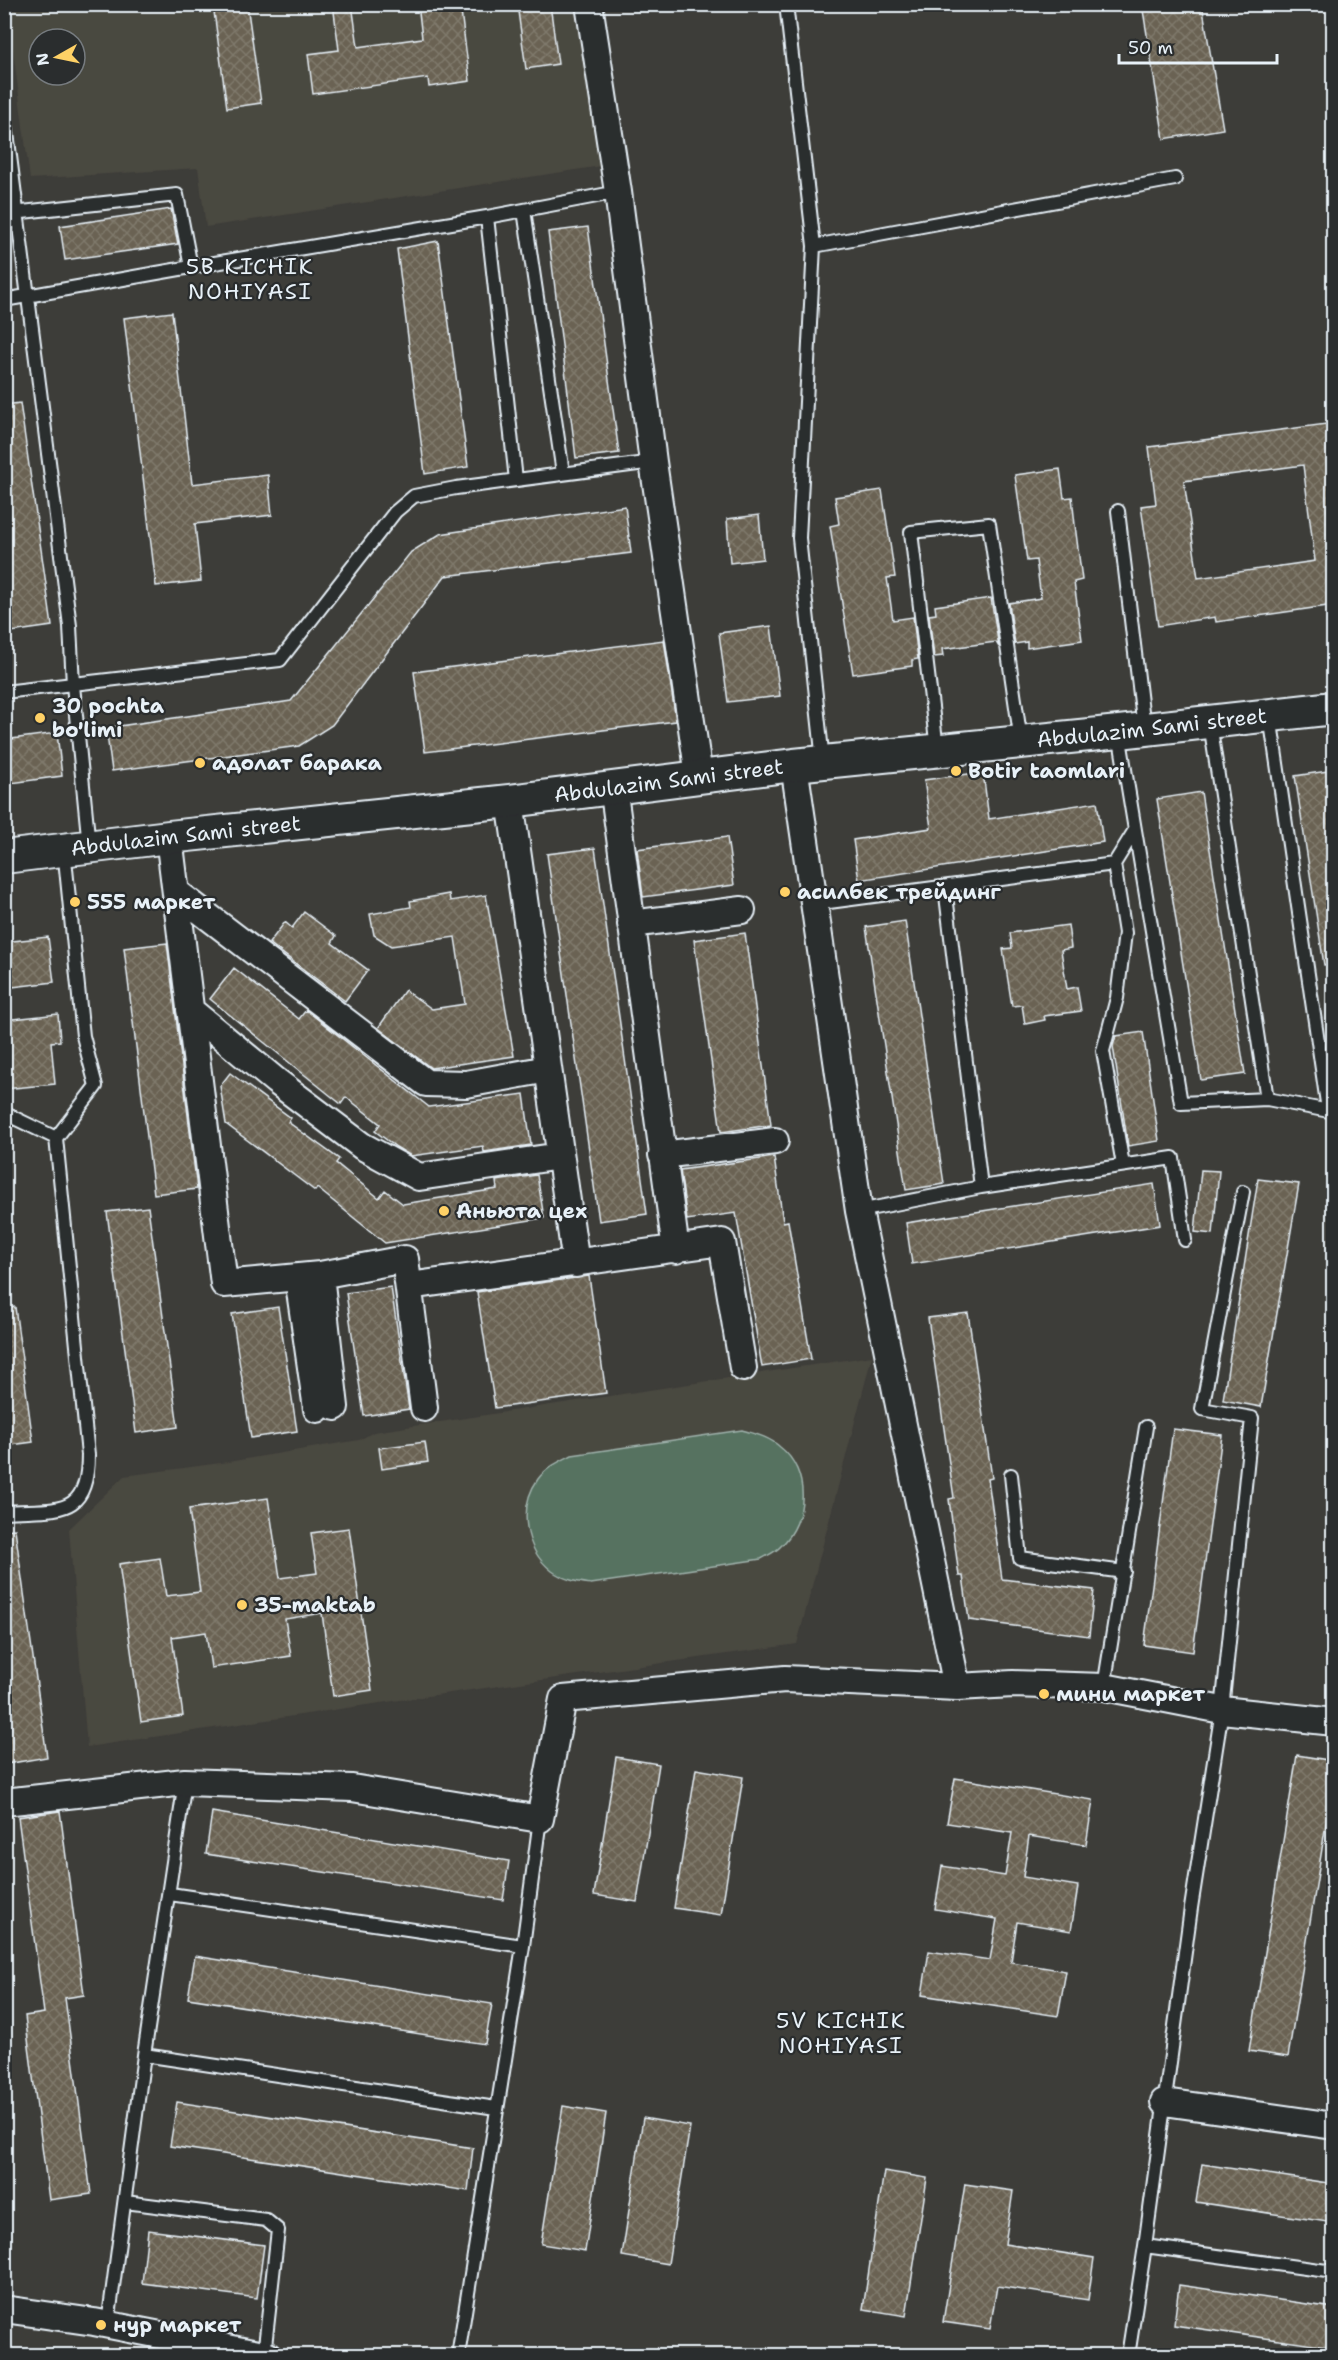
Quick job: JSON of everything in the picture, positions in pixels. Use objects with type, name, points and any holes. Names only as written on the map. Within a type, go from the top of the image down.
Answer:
[{"type":"street","points":[[589,4],[618,192],[653,462],[699,776]]},
{"type":"street","name":"Abdulazim Sami street","points":[[4,856],[510,801],[699,776],[1334,708]]},
{"type":"street","points":[[808,764],[814,904],[859,1211],[957,1687]]},
{"type":"street","points":[[613,786],[676,1250]]},
{"type":"street","points":[[510,801],[576,1264]]},
{"type":"street","points":[[169,837],[224,1284],[309,1276],[405,1259],[424,1408]]},
{"type":"street","points":[[176,892],[426,1083],[466,1084],[548,1069]]},
{"type":"street","points":[[631,924],[742,910]]},
{"type":"street","points":[[190,1010],[276,1081],[362,1146],[419,1178],[560,1156]]},
{"type":"street","points":[[662,1155],[775,1141]]},
{"type":"street","points":[[409,1286],[722,1242],[743,1368]]},
{"type":"street","points":[[309,1276],[326,1408]]},
{"type":"street","points":[[4,1802],[186,1782],[352,1788],[540,1820],[563,1699],[785,1679],[957,1687],[1013,1684],[1104,1687],[1222,1710],[1334,1722]]},
{"type":"street","points":[[1164,2102],[1334,2126]]},
{"type":"street","points":[[4,2309],[108,2324],[184,2347],[266,2355]]},
{"type":"lane","points":[[786,4],[814,246],[800,538],[808,764]]},
{"type":"lane","points":[[4,109],[11,213],[28,294],[70,626],[74,685],[83,1036],[96,1086],[56,1138],[88,1455],[88,1477],[81,1496],[68,1508],[4,1512]]},
{"type":"lane","points":[[814,246],[1175,179]]},
{"type":"lane","points":[[4,300],[28,294],[487,217],[618,192]]},
{"type":"lane","points":[[11,213],[177,195],[191,267]]},
{"type":"lane","points":[[524,210],[562,473]]},
{"type":"lane","points":[[487,217],[516,480]]},
{"type":"lane","points":[[4,693],[280,660],[395,512],[414,496],[562,473],[653,462]]},
{"type":"lane","points":[[1118,511],[1135,830],[1181,1104],[1267,1099],[1331,1111],[1270,715]]},
{"type":"lane","points":[[938,751],[911,532],[989,524],[1021,742]]},
{"type":"lane","points":[[1210,722],[1267,1099]]},
{"type":"lane","points":[[1123,1165],[1103,1051],[1118,998],[1125,933],[1114,864],[1135,830]]},
{"type":"lane","points":[[814,904],[1114,864]]},
{"type":"lane","points":[[945,887],[981,1187]]},
{"type":"lane","points":[[4,1113],[56,1138]]},
{"type":"lane","points":[[859,1211],[981,1187],[1173,1158],[1185,1240]]},
{"type":"lane","points":[[1128,2355],[1222,1710],[1252,1418],[1202,1409],[1243,1192]]},
{"type":"lane","points":[[1104,1687],[1146,1427]]},
{"type":"lane","points":[[1011,1475],[1020,1558],[1124,1572]]},
{"type":"lane","points":[[108,2324],[144,2055],[186,1782]]},
{"type":"lane","points":[[458,2355],[523,1946],[540,1820]]},
{"type":"lane","points":[[170,1894],[523,1946]]},
{"type":"lane","points":[[144,2055],[496,2108]]},
{"type":"lane","points":[[125,2202],[266,2220],[278,2230],[266,2355]]},
{"type":"lane","points":[[1145,2246],[1334,2272]]},
{"type":"shaded area","points":[[7,5],[578,5],[601,166],[206,227],[198,168],[30,179]]},
{"type":"shaded area","points":[[872,1356],[797,1644],[87,1747],[69,1529],[124,1476],[228,1462],[359,1440],[374,1432]]},
{"type":"green space","points":[[742,1430],[767,1438],[780,1447],[790,1457],[801,1482],[801,1510],[797,1523],[790,1536],[772,1553],[761,1559],[591,1584],[561,1577],[543,1562],[535,1551],[527,1527],[528,1502],[538,1479],[558,1462],[572,1455]]},
{"type":"building","points":[[213,4],[247,4],[261,103],[227,108]]},
{"type":"building","points":[[333,4],[352,4],[358,47],[422,38],[418,4],[460,4],[470,81],[429,87],[428,78],[313,94],[308,54],[339,50]]},
{"type":"building","points":[[517,4],[550,4],[558,64],[526,69]]},
{"type":"building","points":[[1142,4],[1202,4],[1223,129],[1164,139]]},
{"type":"building","points":[[171,209],[178,244],[65,260],[60,226]]},
{"type":"building","points":[[588,227],[619,453],[576,458],[548,232]]},
{"type":"building","points":[[438,241],[468,467],[425,474],[397,249]]},
{"type":"building","points":[[172,312],[192,484],[268,475],[272,515],[195,524],[201,581],[156,586],[124,318]]},
{"type":"building","points":[[20,403],[52,626],[4,633],[4,405]]},
{"type":"building","points":[[1334,423],[1334,605],[1216,622],[1215,617],[1158,626],[1141,506],[1156,504],[1149,447]],"holes":[[[1303,465],[1315,561],[1198,578],[1184,481]]]},
{"type":"building","points":[[1060,469],[1064,498],[1072,497],[1082,580],[1074,582],[1082,640],[1027,648],[1027,642],[1015,644],[1009,603],[1041,598],[1036,560],[1027,561],[1015,475]]},
{"type":"building","points":[[882,490],[895,577],[887,578],[893,620],[913,617],[918,659],[912,660],[912,666],[853,674],[830,526],[839,524],[835,497]]},
{"type":"building","points":[[625,506],[631,553],[445,576],[332,725],[299,746],[112,771],[106,728],[291,701],[411,552],[440,534]]},
{"type":"building","points":[[759,515],[763,559],[730,563],[727,519]]},
{"type":"building","points":[[991,598],[999,647],[996,642],[942,649],[943,656],[934,657],[929,615],[936,614],[935,606]]},
{"type":"building","points":[[771,626],[780,696],[728,702],[719,633]]},
{"type":"building","points":[[664,640],[676,721],[425,752],[414,672]]},
{"type":"building","points":[[57,733],[62,776],[4,784],[4,740]]},
{"type":"building","points":[[1334,770],[1334,964],[1324,965],[1295,776]]},
{"type":"building","points":[[983,772],[989,819],[1097,802],[1103,842],[859,880],[853,840],[931,828],[924,780]]},
{"type":"building","points":[[1201,792],[1245,1074],[1201,1080],[1157,799]]},
{"type":"building","points":[[727,837],[734,885],[643,897],[637,849]]},
{"type":"building","points":[[595,848],[647,1214],[599,1221],[547,854]]},
{"type":"building","points":[[449,894],[450,901],[486,895],[514,1056],[431,1068],[378,1028],[405,990],[432,1009],[465,1004],[455,937],[391,946],[374,935],[370,914],[411,907],[410,901]]},
{"type":"building","points":[[304,912],[336,936],[332,943],[368,970],[345,1001],[269,943],[285,922],[292,928]]},
{"type":"building","points":[[905,921],[944,1184],[906,1190],[866,927]]},
{"type":"building","points":[[1068,925],[1071,948],[1061,950],[1067,989],[1077,987],[1081,1011],[1044,1016],[1045,1020],[1025,1024],[1022,1005],[1012,1006],[1003,949],[1012,948],[1010,933]]},
{"type":"building","points":[[745,933],[771,1125],[721,1132],[694,940]]},
{"type":"building","points":[[48,937],[54,982],[4,988],[4,942]]},
{"type":"building","points":[[167,943],[197,1189],[154,1194],[124,948]]},
{"type":"building","points":[[234,968],[299,1019],[306,1010],[429,1107],[524,1094],[531,1145],[484,1152],[483,1146],[411,1156],[375,1131],[380,1124],[346,1097],[341,1104],[210,999]]},
{"type":"building","points":[[58,1014],[60,1041],[51,1042],[55,1084],[4,1089],[4,1020]]},
{"type":"building","points":[[1143,1032],[1159,1141],[1128,1146],[1113,1046],[1116,1036]]},
{"type":"building","points":[[230,1073],[291,1118],[288,1122],[339,1159],[336,1163],[379,1198],[385,1190],[403,1204],[497,1189],[496,1181],[537,1175],[544,1218],[385,1243],[317,1188],[315,1191],[226,1124],[220,1086]]},
{"type":"building","points":[[774,1157],[783,1222],[788,1221],[811,1359],[762,1367],[736,1213],[687,1220],[680,1170]]},
{"type":"building","points":[[1201,1170],[1219,1171],[1213,1234],[1195,1232]]},
{"type":"building","points":[[1258,1179],[1299,1184],[1261,1407],[1223,1400]]},
{"type":"building","points":[[1154,1184],[1160,1225],[912,1264],[906,1223]]},
{"type":"building","points":[[148,1207],[178,1427],[136,1433],[107,1212]]},
{"type":"building","points":[[589,1276],[606,1393],[495,1408],[477,1292]]},
{"type":"building","points":[[391,1287],[409,1409],[364,1416],[346,1293]]},
{"type":"building","points":[[15,1307],[33,1442],[4,1446],[4,1308]]},
{"type":"building","points":[[278,1307],[297,1431],[251,1438],[232,1314]]},
{"type":"building","points":[[968,1313],[992,1478],[988,1479],[1002,1579],[1094,1590],[1089,1636],[969,1620],[963,1576],[959,1576],[949,1499],[954,1498],[928,1318]]},
{"type":"building","points":[[1173,1429],[1222,1435],[1193,1652],[1144,1645]]},
{"type":"building","points":[[425,1442],[428,1462],[382,1469],[379,1448]]},
{"type":"building","name":"35-maktab","points":[[268,1498],[280,1578],[317,1573],[311,1533],[349,1528],[372,1690],[333,1696],[322,1613],[285,1619],[291,1656],[211,1668],[206,1632],[172,1637],[183,1716],[141,1722],[119,1564],[160,1558],[166,1596],[200,1592],[189,1509]]},
{"type":"building","points":[[15,1529],[47,1757],[6,1764],[4,1530]]},
{"type":"building","points":[[1297,1755],[1334,1761],[1334,1775],[1288,2057],[1249,2051]]},
{"type":"building","points":[[616,1757],[659,1764],[637,1902],[594,1895]]},
{"type":"building","points":[[696,1769],[743,1777],[721,1915],[674,1908]]},
{"type":"building","points":[[955,1778],[1093,1800],[1086,1845],[1029,1836],[1023,1877],[1078,1886],[1071,1931],[1017,1922],[1011,1962],[1066,1971],[1058,2016],[922,1995],[929,1951],[990,1960],[997,1919],[935,1909],[942,1866],[1005,1876],[1012,1833],[947,1823]]},
{"type":"building","points":[[60,1811],[84,1995],[65,1998],[91,2194],[49,2200],[25,2016],[44,2013],[18,1817]]},
{"type":"building","points":[[212,1812],[509,1861],[503,1900],[206,1854]]},
{"type":"building","points":[[195,1956],[492,2004],[485,2044],[188,1998]]},
{"type":"building","points":[[177,2102],[473,2148],[468,2191],[170,2146]]},
{"type":"building","points":[[563,2106],[606,2113],[585,2251],[541,2244]]},
{"type":"building","points":[[643,2118],[690,2126],[668,2264],[622,2256]]},
{"type":"building","points":[[1202,2164],[1334,2184],[1334,2223],[1196,2202]]},
{"type":"building","points":[[884,2171],[927,2178],[906,2316],[863,2309]]},
{"type":"building","points":[[965,2184],[1013,2191],[1005,2244],[1094,2258],[1088,2300],[997,2286],[990,2329],[943,2322]]},
{"type":"building","points":[[148,2230],[264,2245],[257,2298],[142,2283]]},
{"type":"building","points":[[1179,2285],[1334,2308],[1334,2348],[1174,2325]]},
{"type":"place","name":"30 pochta bo'limi","points":[[40,718]]},
{"type":"place","name":"адолат барака","points":[[200,763]]},
{"type":"place","name":"Botir taomlari","points":[[956,771]]},
{"type":"place","name":"асилбек трейдинг","points":[[785,892]]},
{"type":"place","name":"555 маркет","points":[[75,902]]},
{"type":"place","name":"Аньюта цех","points":[[444,1211]]},
{"type":"place","name":"35-maktab","points":[[242,1605]]},
{"type":"place","name":"мини маркет","points":[[1044,1694]]},
{"type":"place","name":"нур маркет","points":[[101,2325]]},
{"type":"district","name":"5B KICHIK NOHIYASI","points":[[250,278]]},
{"type":"district","name":"5V KICHIK NOHIYASI","points":[[841,2032]]}]
